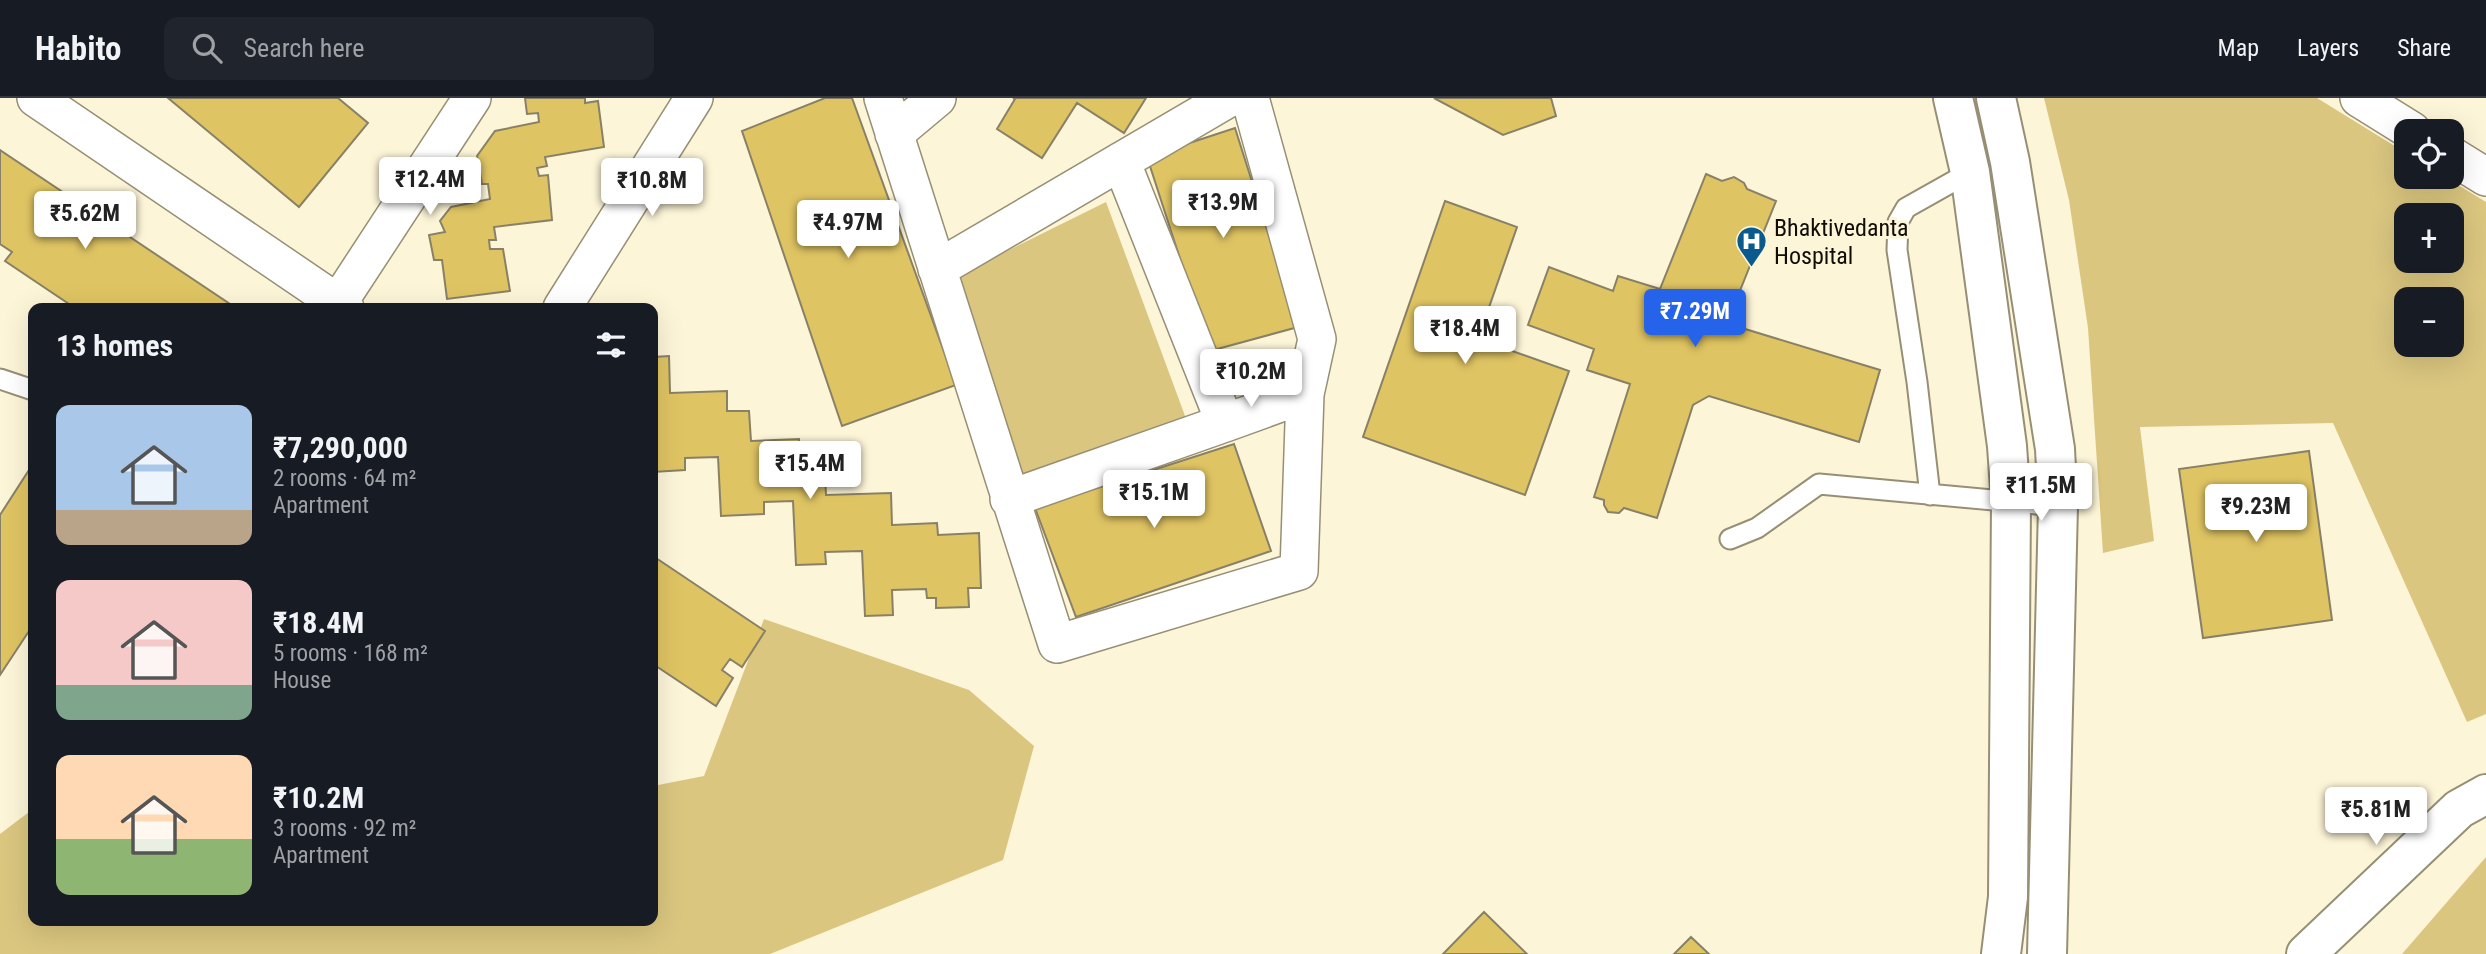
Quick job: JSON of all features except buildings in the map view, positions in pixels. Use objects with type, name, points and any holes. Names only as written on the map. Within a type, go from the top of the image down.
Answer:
[{"type":"main road","points":[[1953,98],[1970,172],[2007,446],[2011,503],[2008,897],[2001,954]]},
{"type":"main road","points":[[1996,98],[2010,162],[2055,449],[2058,506],[2047,954]]},
{"type":"main road","points":[[2306,954],[2459,809],[2486,794]]},
{"type":"street","points":[[36,98],[338,303]]},
{"type":"street","points":[[344,303],[472,98]]},
{"type":"street","points":[[565,303],[694,98]]},
{"type":"street","points":[[883,98],[1057,644],[1299,570],[1305,394],[1317,339],[1250,98]]},
{"type":"street","points":[[894,134],[937,98]]},
{"type":"street","points":[[937,269],[1229,98]]},
{"type":"street","points":[[2359,98],[2394,120]]},
{"type":"street","points":[[1121,161],[1225,423]]},
{"type":"street","points":[[2464,163],[2486,177]]},
{"type":"street","points":[[1009,499],[1305,394]]},
{"type":"lane","points":[[1930,495],[1917,382],[1897,250],[1898,222],[1906,208],[1970,172]]},
{"type":"lane","points":[[0,379],[28,388]]},
{"type":"lane","points":[[1730,539],[1757,528],[1819,484],[2058,506]]},
{"type":"shaded area","points":[[2044,98],[2317,98],[2394,146],[2394,189],[2464,189],[2486,202],[2486,714],[2467,722],[2333,423],[2140,427],[2154,541],[2103,553],[2088,328],[2069,200]]},
{"type":"shaded area","points":[[1106,202],[1188,424],[1019,480],[954,277]]},
{"type":"shaded area","points":[[764,619],[969,690],[1034,746],[1003,860],[770,954],[0,954],[0,834],[28,813],[28,926],[658,926],[658,785],[704,776]]},
{"type":"shaded area","points":[[2486,857],[2486,954],[2402,954]]},
{"type":"place","name":"Bhaktivedanta Hospital","points":[[1751,269]]}]
